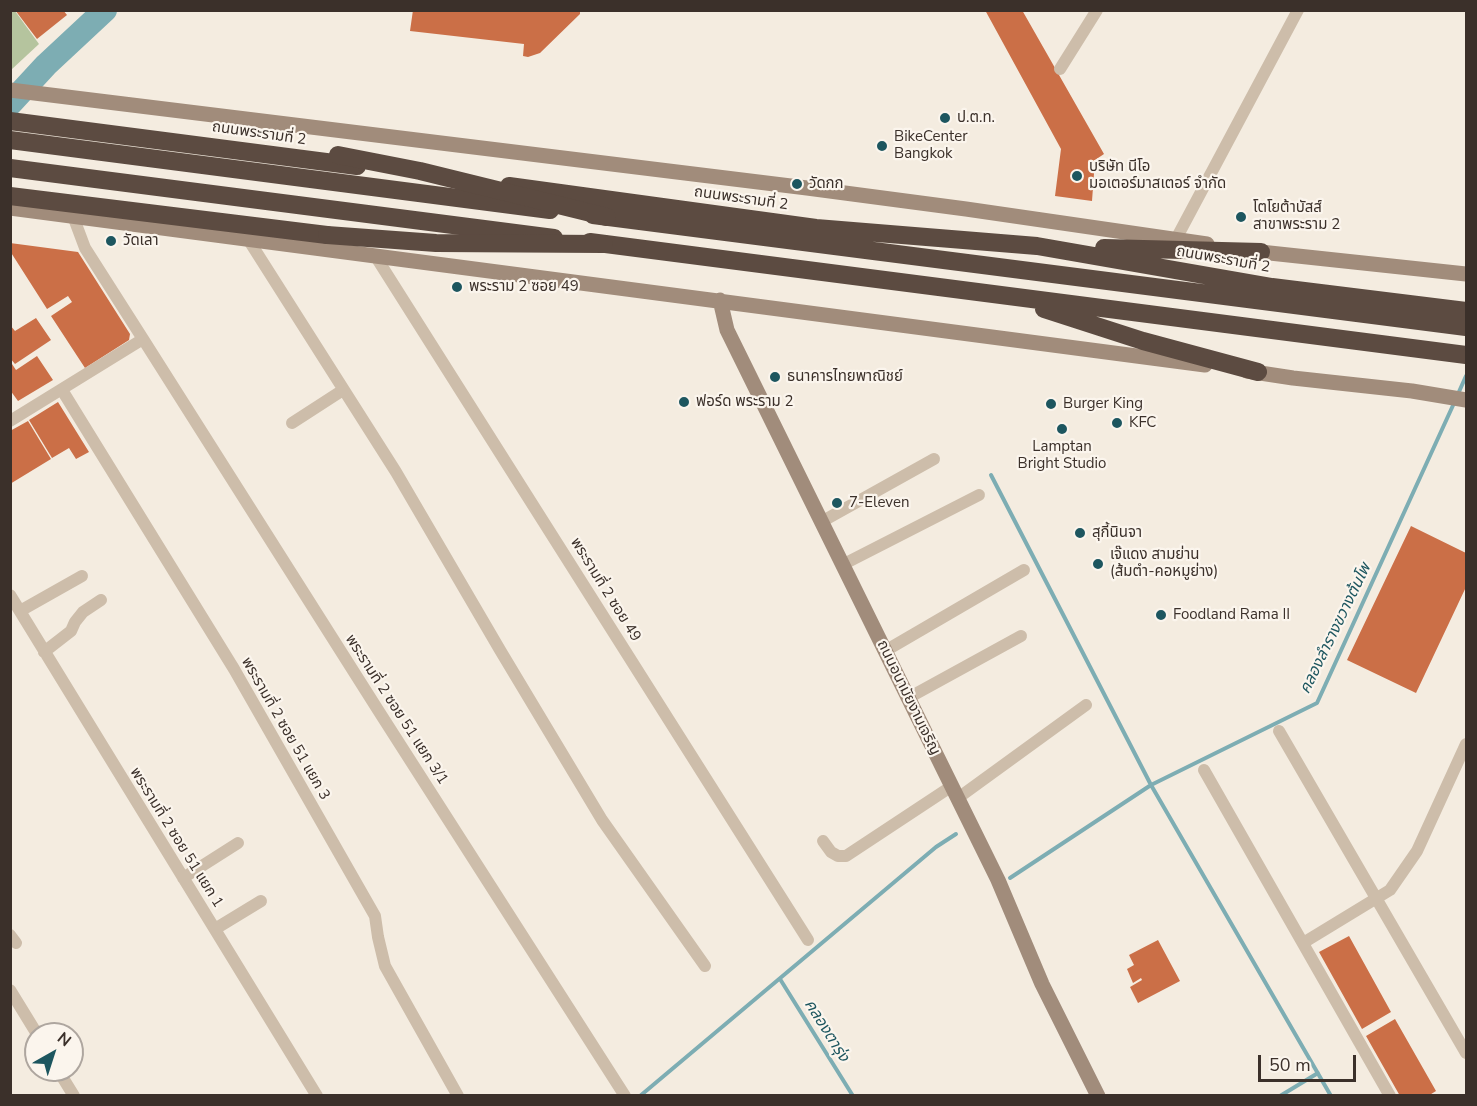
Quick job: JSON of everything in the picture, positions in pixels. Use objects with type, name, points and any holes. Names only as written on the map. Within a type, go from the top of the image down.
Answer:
[{"type":"highway","points":[[10,111],[358,158],[607,217]]},
{"type":"highway","name":"ถนนพระรามที่ 2","points":[[10,121],[243,150],[816,228],[1037,246],[1272,287],[1466,316]]},
{"type":"highway","points":[[10,140],[607,217],[1466,316]]},
{"type":"highway","points":[[10,168],[1467,355]]},
{"type":"highway","points":[[10,174],[926,288],[1043,309],[1143,341],[1258,372]]},
{"type":"highway","points":[[10,196],[384,240],[604,244]]},
{"type":"highway","points":[[1037,246],[1261,252]]},
{"type":"highway","points":[[1043,309],[1114,311],[1467,355]]},
{"type":"main road","name":"ถนนพระรามที่ 2","points":[[10,90],[797,187],[1261,252],[1467,274]]},
{"type":"main road","points":[[10,208],[1464,400]]},
{"type":"main road","name":"ถนนอนามัยงามเจริญ","points":[[720,300],[728,330],[998,880],[1042,984],[1098,1095]]},
{"type":"street","points":[[1060,69],[1097,10]]},
{"type":"street","points":[[1176,239],[1298,10]]},
{"type":"street","name":"พระรามที่ 2 ซอย 51 แยก 3/1","points":[[73,216],[85,248],[625,1095]]},
{"type":"street","points":[[248,240],[401,480],[602,820],[705,966]]},
{"type":"street","name":"พระรามที่ 2 ซอย 49","points":[[376,257],[808,940]]},
{"type":"street","points":[[10,421],[143,339]]},
{"type":"street","name":"พระรามที่ 2 ซอย 51 แยก 3","points":[[62,390],[234,669],[375,916],[385,966],[458,1095]]},
{"type":"street","points":[[292,423],[343,390]]},
{"type":"street","points":[[821,522],[934,459]]},
{"type":"street","points":[[842,564],[979,495]]},
{"type":"street","points":[[885,651],[1024,570]]},
{"type":"street","points":[[20,611],[82,576]]},
{"type":"street","name":"พระรามที่ 2 ซอย 51 แยก 1","points":[[10,595],[317,1095]]},
{"type":"street","points":[[44,652],[71,631],[83,612],[101,600]]},
{"type":"street","points":[[908,698],[1021,636]]},
{"type":"street","points":[[824,841],[831,852],[838,856],[846,856],[955,792],[1086,705]]},
{"type":"street","points":[[1279,731],[1467,1053]]},
{"type":"street","points":[[1303,943],[1390,890],[1417,851],[1467,744]]},
{"type":"street","points":[[1204,770],[1390,1095]]},
{"type":"street","points":[[183,878],[238,843]]},
{"type":"street","points":[[215,929],[261,901]]},
{"type":"street","points":[[10,990],[30,1022]]},
{"type":"street","points":[[66,1082],[74,1095]]},
{"type":"green space","points":[[11,10],[15,11],[39,44],[11,70]]},
{"type":"building","points":[[15,10],[63,10],[67,15],[37,39]]},
{"type":"building","points":[[413,10],[580,10],[580,14],[540,53],[528,57],[523,56],[524,44],[410,31]]},
{"type":"building","points":[[985,10],[1022,10],[1104,154],[1095,160],[1092,201],[1055,196],[1061,149]]},
{"type":"building","points":[[10,243],[78,252],[130,334],[129,340],[85,368],[51,316],[72,302],[68,296],[47,309],[10,251]]},
{"type":"building","points":[[36,318],[51,340],[15,364],[10,358],[10,325],[15,331]]},
{"type":"building","points":[[37,356],[53,380],[18,401],[10,390],[10,365],[12,364],[16,370]]},
{"type":"building","points":[[58,402],[89,452],[76,459],[69,448],[52,458],[29,420]]},
{"type":"building","points":[[28,421],[51,459],[10,484],[10,431]]},
{"type":"building","points":[[1411,526],[1466,553],[1466,587],[1416,693],[1347,660]]},
{"type":"building","points":[[1349,936],[1391,1012],[1362,1029],[1319,952]]},
{"type":"building","points":[[1158,940],[1180,981],[1138,1003],[1130,987],[1142,980],[1141,978],[1133,983],[1127,969],[1134,965],[1129,955]]},
{"type":"building","points":[[1395,1019],[1436,1091],[1428,1096],[1400,1096],[1366,1036]]},
{"type":"waterway","points":[[10,104],[46,65],[105,10]]},
{"type":"waterway","name":"คลองลำรางขวางต้นโพ","points":[[1458,394],[1466,376]]},
{"type":"waterway","name":"คลองลำรางขวางต้นโพ","points":[[1010,878],[1151,785],[1317,703],[1455,401]]},
{"type":"waterway","points":[[991,475],[1151,785],[1331,1096]]},
{"type":"waterway","points":[[640,1096],[936,847],[956,834]]},
{"type":"waterway","name":"คลองตารุ่ง","points":[[780,979],[853,1096]]},
{"type":"waterway","points":[[1280,1096],[1318,1073]]},
{"type":"place","name":"ป.ต.ท.","points":[[945,118]]},
{"type":"place","name":"BikeCenter Bangkok","points":[[882,146]]},
{"type":"place","name":"บริษัท นีโอ มอเตอร์มาสเตอร์ จำกัด","points":[[1077,176]]},
{"type":"place","name":"วัดกก","points":[[797,184]]},
{"type":"place","name":"โตโยต้าบัสส์ สาขาพระราม 2","points":[[1241,217]]},
{"type":"place","name":"วัดเลา","points":[[111,241]]},
{"type":"place","name":"พระราม 2 ซอย 49","points":[[457,287]]},
{"type":"place","name":"ธนาคารไทยพาณิชย์","points":[[775,377]]},
{"type":"place","name":"ฟอร์ด พระราม 2","points":[[684,402]]},
{"type":"place","name":"Burger King","points":[[1051,404]]},
{"type":"place","name":"KFC","points":[[1117,423]]},
{"type":"place","name":"Lamptan Bright Studio","points":[[1062,429]]},
{"type":"place","name":"7-Eleven","points":[[837,503]]},
{"type":"place","name":"สุกี้นินจา","points":[[1080,533]]},
{"type":"place","name":"เจ๊แดง สามย่าน (ส้มตำ-คอหมูย่าง)","points":[[1098,564]]},
{"type":"place","name":"Foodland Rama II","points":[[1161,615]]}]
